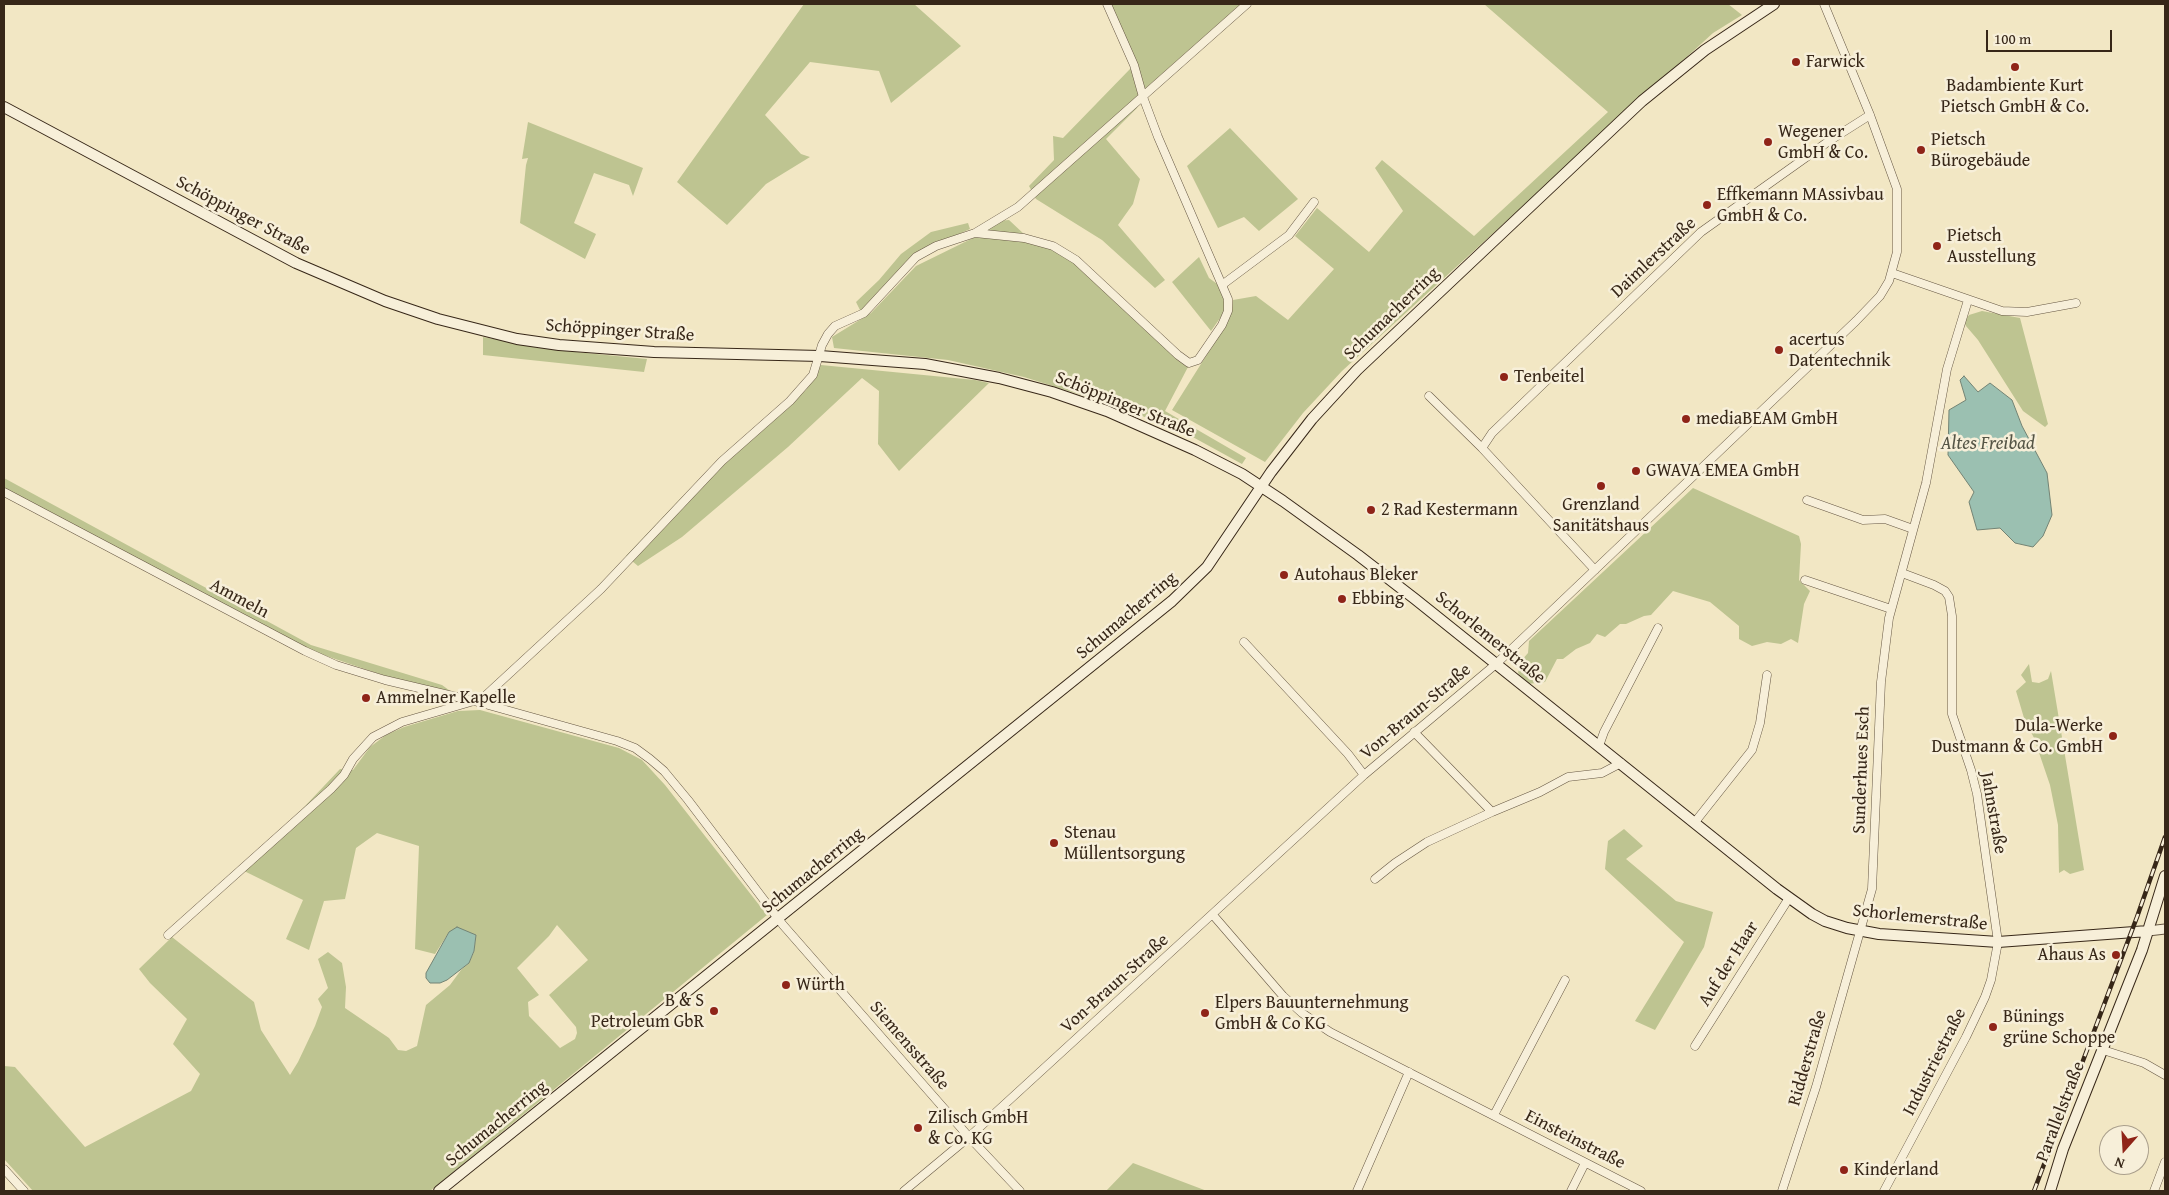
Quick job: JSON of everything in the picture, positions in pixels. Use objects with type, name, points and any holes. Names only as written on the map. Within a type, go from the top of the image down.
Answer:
[{"type":"main road","name":"Schumacherring","points":[[440,1191],[1172,601],[1207,567],[1312,419],[1357,370],[1465,266],[1642,101],[1705,50],[1774,4]]},
{"type":"main road","name":"Schöppinger Straße","points":[[4,108],[296,263],[340,283],[420,314],[517,339],[559,345],[654,352],[820,356],[925,364],[999,378],[1052,392],[1107,411],[1195,450],[1262,487]]},
{"type":"main road","name":"Schorlemerstraße","points":[[1262,487],[1358,555],[1789,898],[1825,921],[1860,931],[1998,942],[2148,931]]},
{"type":"main road","name":"Parallelstraße","points":[[2050,1191],[2063,1149],[2148,931],[2165,876]]},
{"type":"street","points":[[976,233],[1024,238],[1053,246],[1076,260],[1189,363],[1198,360],[1222,325],[1228,311],[1228,299],[1143,97],[1134,65],[1107,4]]},
{"type":"street","points":[[168,935],[332,789],[344,775],[353,759],[373,737],[402,722],[474,702],[486,696],[601,588],[722,461],[790,401],[814,375],[822,345],[831,330],[864,312],[916,258],[936,246],[976,233],[1018,207],[1247,4]]},
{"type":"street","name":"Von-Braun-Straße","points":[[904,1191],[969,1137],[1364,775],[1496,664],[1880,296],[1892,273],[1898,252],[1897,189],[1870,115],[1824,4]]},
{"type":"street","name":"Daimlerstraße","points":[[1482,448],[1492,433],[1701,232],[1829,141],[1870,115]]},
{"type":"street","points":[[1222,285],[1290,235],[1314,202]]},
{"type":"street","points":[[1892,273],[2002,311],[2035,311],[2076,303]]},
{"type":"street","name":"Sunderhues Esch","points":[[1860,931],[1872,889],[1880,682],[1891,609],[1926,483],[1947,369],[1968,300]]},
{"type":"street","points":[[1429,396],[1482,448],[1595,570]]},
{"type":"street","name":"Ammeln","points":[[4,492],[321,658],[386,680],[617,741],[635,748],[664,772],[688,800],[778,919]]},
{"type":"street","points":[[1808,500],[1863,520],[1885,519],[1913,529]]},
{"type":"street","name":"Jahnstraße","points":[[1902,573],[1940,588],[1946,591],[1949,596],[1952,616],[1952,714],[1977,794],[1998,942]]},
{"type":"street","points":[[1805,580],[1891,609]]},
{"type":"street","points":[[1599,746],[1604,732],[1658,628]]},
{"type":"street","name":"Von-Braun-Straße","points":[[1244,642],[1348,754],[1364,775]]},
{"type":"street","points":[[1694,822],[1752,750],[1760,723],[1766,675]]},
{"type":"street","points":[[1414,732],[1492,812]]},
{"type":"street","points":[[1375,879],[1394,863],[1428,842],[1540,792],[1568,777],[1602,773],[1621,763]]},
{"type":"street","name":"Auf der Haar","points":[[1695,1046],[1789,898]]},
{"type":"street","name":"Einsteinstraße","points":[[1213,915],[1283,996],[1302,1013],[1330,1032],[1641,1191]]},
{"type":"street","name":"Siemensstraße","points":[[778,919],[969,1137],[1020,1191]]},
{"type":"street","points":[[2148,931],[2165,929]]},
{"type":"street","name":"Ridderstraße","points":[[1782,1191],[1816,1087],[1860,931]]},
{"type":"street","name":"Industriestraße","points":[[1884,1191],[1985,998],[1992,980],[1998,942]]},
{"type":"street","points":[[1494,1115],[1565,980]]},
{"type":"street","points":[[2103,1050],[2144,1064],[2165,1076]]},
{"type":"street","points":[[1357,1191],[1410,1072]]},
{"type":"street","points":[[2154,1191],[2165,1162]]},
{"type":"street","points":[[1571,1191],[1585,1163]]},
{"type":"street","points":[[4,1169],[24,1191]]},
{"type":"green space","points":[[804,4],[914,4],[961,46],[891,103],[879,71],[810,62],[765,115],[801,154],[810,157],[766,184],[727,225],[677,182]]},
{"type":"green space","points":[[1110,4],[1241,4],[1147,87],[1137,108],[1106,139],[1140,179],[1133,204],[1118,225],[1165,280],[1155,288],[1102,240],[1036,199],[1029,186],[1054,160],[1053,136],[1063,138],[1130,69],[1139,67]]},
{"type":"green space","points":[[1484,4],[1728,4],[1742,15],[1713,33],[1342,371],[1303,413],[1265,462],[1172,410],[1228,321],[1232,311],[1233,300],[1256,296],[1288,320],[1334,269],[1295,236],[1317,208],[1369,252],[1403,211],[1375,168],[1382,160],[1474,236],[1608,112]]},
{"type":"green space","points":[[528,122],[643,168],[633,196],[629,185],[594,173],[574,223],[596,234],[585,259],[520,223],[528,158],[522,159]]},
{"type":"green space","points":[[1230,128],[1298,199],[1259,231],[1244,217],[1218,228],[1187,166]]},
{"type":"green space","points":[[1009,220],[1025,235],[1054,248],[1088,273],[1188,367],[1165,411],[1246,458],[1242,464],[1180,430],[1107,403],[1024,377],[948,360],[834,348],[832,337],[871,313],[916,266],[973,238],[996,221]]},
{"type":"green space","points":[[968,223],[970,229],[919,252],[861,312],[856,302],[879,280],[901,254],[931,232]]},
{"type":"green space","points":[[1199,257],[1209,278],[1220,286],[1225,306],[1223,314],[1211,331],[1172,282]]},
{"type":"green space","points":[[1982,311],[2020,318],[2048,424],[2045,427],[2023,411],[1978,340],[1966,326],[1964,322],[1969,315]]},
{"type":"green space","points":[[483,337],[555,350],[647,359],[644,372],[483,355]]},
{"type":"green space","points":[[821,365],[989,383],[899,471],[878,444],[879,391],[862,378],[788,447],[682,537],[638,566],[626,556],[681,498],[806,390]]},
{"type":"green space","points":[[4,478],[311,645],[442,685],[457,696],[388,677],[306,649],[4,491]]},
{"type":"green space","points":[[1693,488],[1799,536],[1801,544],[1799,580],[1810,591],[1804,604],[1798,643],[1791,639],[1781,644],[1767,642],[1752,646],[1739,639],[1739,626],[1710,602],[1673,591],[1651,615],[1626,624],[1620,624],[1605,637],[1597,634],[1590,643],[1576,649],[1563,659],[1557,659],[1545,682],[1527,684],[1518,673],[1521,661],[1528,653],[1529,641]]},
{"type":"green space","points":[[2029,664],[2032,682],[2039,683],[2048,679],[2051,671],[2084,870],[2070,874],[2064,870],[2059,873],[2058,825],[2050,785],[2034,738],[2024,718],[2016,691],[2026,682],[2021,675]]},
{"type":"green space","points":[[480,710],[619,748],[642,760],[665,785],[767,915],[430,1191],[33,1191],[4,1159],[4,1066],[15,1067],[85,1147],[191,1091],[200,1074],[173,1044],[187,1019],[150,983],[139,969],[172,937],[254,1002],[261,1030],[290,1075],[315,1026],[322,1007],[318,999],[328,988],[318,959],[328,952],[342,963],[346,987],[345,1008],[389,1038],[398,1050],[406,1051],[417,1046],[426,1005],[450,985],[469,963],[474,952],[476,935],[449,932],[435,954],[415,949],[419,846],[377,833],[356,848],[345,899],[324,901],[309,950],[286,939],[303,900],[238,868],[290,822],[340,769],[353,770],[370,747],[386,735],[404,727],[458,711]],"holes":[[[557,925],[588,960],[549,995],[576,1027],[575,1039],[560,1048],[529,1016],[528,1002],[539,995],[517,968],[549,936]]]},
{"type":"green space","points":[[1624,829],[1643,846],[1626,859],[1676,901],[1713,912],[1704,947],[1655,1030],[1635,1021],[1684,942],[1605,869],[1608,841]]},
{"type":"green space","points":[[1133,1163],[1207,1191],[1106,1191]]},
{"type":"water","name":"Altes Freibad","points":[[1964,376],[1978,392],[1990,383],[2012,400],[2022,426],[2047,473],[2052,515],[2043,536],[2033,547],[2015,543],[2000,528],[1977,530],[1969,502],[1974,492],[1948,455],[1949,410],[1966,400],[1960,380]]},
{"type":"water","points":[[457,927],[476,935],[474,951],[469,963],[447,980],[440,983],[430,983],[426,978],[426,973],[449,932]]},
{"type":"railway","points":[[2034,1191],[2137,917],[2165,837]]},
{"type":"place","name":"Farwick","points":[[1796,62]]},
{"type":"place","name":"Badambiente Kurt Pietsch GmbH & Co.","points":[[2015,67]]},
{"type":"place","name":"Wegener GmbH & Co.","points":[[1768,142]]},
{"type":"place","name":"Pietsch Bürogebäude","points":[[1921,150]]},
{"type":"place","name":"Effkemann MAssivbau GmbH & Co.","points":[[1707,205]]},
{"type":"place","name":"Pietsch Ausstellung","points":[[1937,246]]},
{"type":"place","name":"acertus Datentechnik","points":[[1779,350]]},
{"type":"place","name":"Tenbeitel","points":[[1504,377]]},
{"type":"place","name":"mediaBEAM GmbH","points":[[1686,419]]},
{"type":"place","name":"GWAVA EMEA GmbH","points":[[1636,471]]},
{"type":"place","name":"Grenzland Sanitätshaus","points":[[1601,486]]},
{"type":"place","name":"2 Rad Kestermann","points":[[1371,510]]},
{"type":"place","name":"Autohaus Bleker","points":[[1284,575]]},
{"type":"place","name":"Ebbing","points":[[1342,599]]},
{"type":"place","name":"Ammelner Kapelle","points":[[366,698]]},
{"type":"place","name":"Dula-Werke Dustmann & Co. GmbH","points":[[2113,736]]},
{"type":"place","name":"Stenau Müllentsorgung","points":[[1054,843]]},
{"type":"place","name":"Ahaus As","points":[[2116,955]]},
{"type":"place","name":"Würth","points":[[786,985]]},
{"type":"place","name":"B & S Petroleum GbR","points":[[714,1011]]},
{"type":"place","name":"Elpers Bauunternehmung GmbH & Co KG","points":[[1205,1013]]},
{"type":"place","name":"Bünings grüne Schoppe","points":[[1993,1027]]},
{"type":"place","name":"Zilisch GmbH & Co. KG","points":[[918,1128]]},
{"type":"place","name":"Kinderland","points":[[1844,1170]]}]
